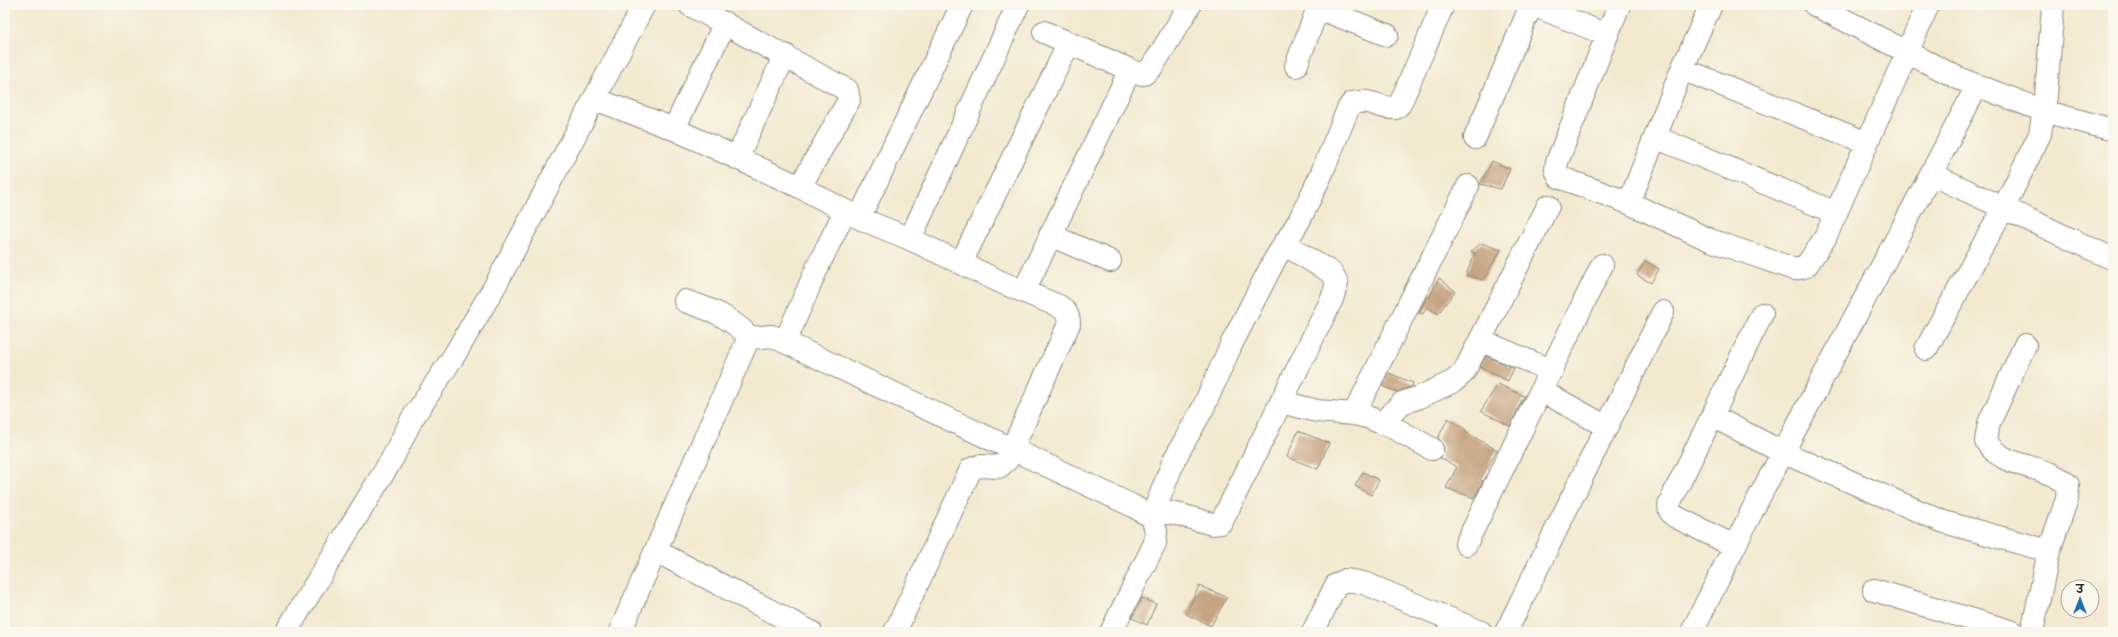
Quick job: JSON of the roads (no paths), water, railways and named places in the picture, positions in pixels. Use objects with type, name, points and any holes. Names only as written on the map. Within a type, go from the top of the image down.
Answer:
[{"type":"street","points":[[286,632],[392,458],[412,419],[455,354],[495,286],[644,5]]},
{"type":"street","points":[[690,5],[785,55],[847,90],[849,100],[800,187]]},
{"type":"street","points":[[785,342],[818,266],[852,215],[962,5]]},
{"type":"street","points":[[910,239],[1018,5]]},
{"type":"street","points":[[1112,632],[1155,543],[1156,531],[1153,514],[1174,460],[1203,408],[1231,345],[1284,244],[1299,221],[1321,175],[1348,109],[1352,103],[1360,101],[1369,101],[1384,108],[1396,108],[1400,104],[1443,5]]},
{"type":"street","points":[[1475,138],[1532,5],[1607,34]]},
{"type":"street","points":[[1619,5],[1561,150],[1556,170],[1559,177],[1629,203],[1710,240],[1794,269],[1806,266],[1825,238],[1928,5]]},
{"type":"street","points":[[1629,203],[1682,69],[1711,5]]},
{"type":"street","points":[[1926,348],[2004,207],[2040,134],[2044,111],[2053,5]]},
{"type":"street","points":[[1044,32],[1137,74],[1147,73],[1185,6]]},
{"type":"street","points":[[1296,66],[1319,6],[1387,34]]},
{"type":"street","points":[[1818,6],[1960,80],[2044,111],[2113,130]]},
{"type":"street","points":[[674,129],[725,24]]},
{"type":"street","points":[[961,263],[1069,43]]},
{"type":"street","points":[[737,158],[785,55]]},
{"type":"street","points":[[1682,69],[1867,143]]},
{"type":"street","points":[[1024,292],[1130,70]]},
{"type":"street","points":[[1692,632],[1782,452],[1932,174],[1976,86]]},
{"type":"street","points":[[595,99],[674,129],[800,187],[852,215],[910,239],[1065,310],[1069,317],[1069,324],[1004,465],[999,467],[980,466],[971,469],[895,632]]},
{"type":"street","points":[[1655,136],[1836,213]]},
{"type":"street","points":[[1932,174],[2113,259]]},
{"type":"street","points":[[1354,414],[1468,186]]},
{"type":"street","points":[[1382,423],[1402,403],[1420,398],[1459,378],[1464,372],[1548,206]]},
{"type":"street","points":[[1050,236],[1110,261]]},
{"type":"street","points":[[620,632],[656,552],[726,387],[746,344],[751,338],[772,336],[1012,450],[1153,514],[1181,515],[1212,524],[1220,523],[1332,298],[1337,283],[1332,273],[1284,244]]},
{"type":"street","points":[[1466,544],[1552,371],[1602,265]]},
{"type":"street","points":[[685,301],[722,314],[735,322],[751,338]]},
{"type":"street","points":[[1506,632],[1663,312]]},
{"type":"street","points":[[1734,546],[1676,517],[1669,508],[1670,502],[1762,314]]},
{"type":"street","points":[[1480,340],[1552,371]]},
{"type":"street","points":[[2025,345],[1989,423],[1986,442],[1991,450],[2004,458],[2063,480],[2068,485],[2067,499],[2049,552],[2032,632]]},
{"type":"street","points":[[1542,391],[1607,427]]},
{"type":"street","points":[[1281,402],[1318,411],[1354,414],[1382,423],[1432,449]]},
{"type":"street","points":[[1712,416],[1782,452],[1944,522],[2049,552]]},
{"type":"street","points":[[656,552],[811,632]]},
{"type":"street","points":[[1313,632],[1336,585],[1346,580],[1364,583],[1481,632]]},
{"type":"street","points":[[1874,590],[2013,632]]}]
